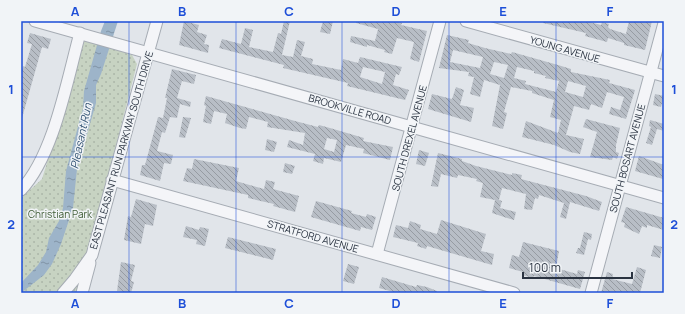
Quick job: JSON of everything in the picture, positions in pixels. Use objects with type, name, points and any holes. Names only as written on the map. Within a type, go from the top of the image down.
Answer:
[{"type":"street","name":"BROOKVILLE ROAD","points":[[35,21],[664,198]]},
{"type":"street","name":"EAST PLEASANT RUN PARKWAY SOUTH DRIVE","points":[[63,293],[92,255],[157,21]]},
{"type":"street","name":"SOUTH DREXEL AVENUE","points":[[377,254],[440,21]]},
{"type":"street","name":"YOUNG AVENUE","points":[[466,21],[664,76]]},
{"type":"street","name":"SOUTH BOSART AVENUE","points":[[591,293],[664,23]]},
{"type":"street","points":[[21,190],[38,169],[45,152],[62,99],[80,33]]},
{"type":"street","name":"STRATFORD AVENUE","points":[[112,180],[514,293]]},
{"type":"street","points":[[82,293],[92,255]]},
{"type":"green space","name":"Christian Park","points":[[85,39],[132,55],[137,64],[78,293],[21,293],[21,198],[42,179]]},
{"type":"water","name":"Pleasant Run","points":[[105,21],[118,21],[96,85],[96,103],[77,169],[73,208],[61,244],[52,264],[44,275],[21,293],[21,283],[38,265],[46,252],[49,238],[59,221],[63,208],[66,171],[83,108],[84,91]]},
{"type":"building","points":[[184,21],[199,25],[197,32],[207,35],[204,44],[209,45],[208,53],[179,45]]},
{"type":"building","points":[[284,21],[290,21],[282,55],[293,57],[297,40],[305,42],[301,56],[313,59],[312,64],[341,70],[343,59],[358,63],[360,57],[402,67],[399,75],[396,74],[393,85],[409,90],[405,100],[347,86],[348,83],[283,68],[284,65],[219,48],[222,39],[241,44],[245,28],[253,30],[249,47],[273,52],[278,33],[281,34]],"holes":[[[363,67],[385,72],[382,84],[360,77]]]},
{"type":"building","points":[[323,21],[333,21],[330,34],[320,32]]},
{"type":"building","points":[[356,21],[395,21],[402,23],[401,25],[427,31],[419,62],[410,59],[414,42],[397,38],[392,54],[384,52],[385,50],[350,42],[351,36],[375,41],[378,29],[356,23]]},
{"type":"building","points":[[543,21],[586,21],[601,25],[602,22],[609,24],[608,27],[610,29],[626,34],[629,21],[652,21],[645,50],[624,45],[624,43],[608,38],[607,42],[585,36],[586,33],[543,23]]},
{"type":"building","points":[[30,33],[51,39],[48,49],[42,47],[21,118],[21,73],[23,66],[25,67],[32,44],[27,43]]},
{"type":"building","points":[[447,35],[469,40],[468,43],[485,48],[511,54],[512,52],[558,65],[571,69],[571,72],[610,80],[609,83],[635,90],[626,119],[609,114],[611,107],[620,110],[624,97],[607,92],[602,108],[591,104],[589,110],[574,106],[566,135],[584,139],[580,154],[570,152],[554,145],[522,137],[526,121],[558,133],[561,120],[550,117],[554,100],[532,93],[532,91],[511,87],[504,112],[507,113],[503,129],[492,126],[500,85],[484,80],[480,97],[470,94],[474,77],[468,76],[469,72],[439,68]],"holes":[[[453,50],[483,57],[480,68],[450,62]],[[494,62],[508,65],[504,78],[490,74]],[[517,67],[534,71],[534,73],[546,76],[545,78],[559,81],[556,92],[525,84],[526,81],[514,78]],[[568,81],[586,86],[583,97],[565,92]]]},
{"type":"building","points":[[172,69],[196,75],[194,84],[182,81],[177,98],[191,102],[190,107],[180,104],[177,118],[170,117],[165,133],[162,132],[157,151],[173,155],[171,164],[164,163],[160,181],[140,175],[142,165],[145,165],[158,117],[163,118],[167,98],[165,98]]},
{"type":"building","points":[[456,87],[464,90],[460,105],[474,108],[471,122],[428,109],[432,94],[452,99]]},
{"type":"building","points":[[655,94],[664,96],[661,107],[653,105]]},
{"type":"building","points":[[206,96],[295,121],[318,127],[319,125],[364,138],[363,141],[393,147],[390,160],[363,153],[364,149],[346,145],[341,162],[324,158],[323,164],[313,161],[315,154],[287,147],[289,140],[303,145],[305,133],[267,127],[268,122],[249,117],[246,129],[240,128],[225,123],[227,114],[214,111],[211,124],[203,122],[206,106],[204,105]],"holes":[[[327,138],[337,140],[334,152],[324,149]]]},
{"type":"building","points":[[183,117],[191,118],[185,138],[179,137]]},
{"type":"building","points":[[586,119],[620,128],[616,145],[616,152],[619,153],[617,159],[613,157],[612,160],[590,157],[597,132],[583,127]]},
{"type":"building","points":[[650,120],[664,124],[664,131],[657,129],[652,145],[646,143],[651,127],[649,126]]},
{"type":"building","points":[[267,139],[277,142],[274,152],[265,150]]},
{"type":"building","points":[[419,150],[429,153],[425,166],[416,164]]},
{"type":"building","points":[[438,153],[462,159],[462,161],[476,166],[512,175],[512,173],[522,175],[521,179],[586,196],[602,202],[599,211],[570,202],[566,219],[560,217],[564,203],[539,195],[538,199],[535,198],[532,210],[524,209],[526,194],[502,188],[499,200],[502,201],[500,208],[516,212],[514,220],[507,218],[492,213],[495,200],[480,197],[483,183],[476,181],[477,179],[458,175],[457,178],[441,174],[438,187],[431,186]]},
{"type":"building","points":[[639,156],[664,165],[663,179],[635,171]]},
{"type":"building","points":[[194,159],[239,168],[236,181],[246,184],[264,189],[266,180],[275,182],[273,189],[299,196],[295,212],[273,206],[274,204],[248,198],[248,195],[183,181],[187,168],[192,169]]},
{"type":"building","points":[[285,163],[295,166],[292,174],[283,172]]},
{"type":"building","points":[[136,199],[157,205],[153,226],[145,224],[141,244],[124,240],[128,216],[131,217]]},
{"type":"building","points":[[316,201],[352,211],[351,213],[366,217],[367,214],[376,217],[372,230],[361,227],[360,231],[311,217]]},
{"type":"building","points":[[626,207],[664,218],[664,230],[647,225],[647,228],[642,226],[639,234],[624,227],[625,223],[621,222]]},
{"type":"building","points":[[441,220],[486,234],[481,251],[494,254],[492,265],[427,246],[426,249],[417,246],[418,243],[393,237],[396,225],[408,228],[410,221],[421,225],[420,229],[437,234]]},
{"type":"building","points":[[186,226],[199,230],[200,227],[209,229],[205,246],[196,244],[197,240],[183,237]]},
{"type":"building","points":[[584,232],[592,234],[591,240],[588,239],[584,255],[576,253],[578,248],[580,248]]},
{"type":"building","points":[[228,237],[276,249],[273,260],[225,248]]},
{"type":"building","points":[[523,242],[559,251],[556,268],[577,274],[578,270],[585,272],[580,289],[534,276],[533,278],[522,275],[523,272],[509,268],[512,255],[519,257]]},
{"type":"building","points":[[654,245],[662,247],[660,258],[651,256]]},
{"type":"building","points":[[121,262],[135,265],[131,281],[134,282],[131,293],[117,291]]},
{"type":"building","points":[[348,264],[359,267],[354,284],[343,281]]},
{"type":"building","points":[[637,267],[646,270],[640,293],[601,293],[607,272],[613,274],[612,279],[632,284]]},
{"type":"building","points":[[382,277],[416,287],[417,285],[427,287],[437,291],[437,293],[397,293],[379,288]]}]
